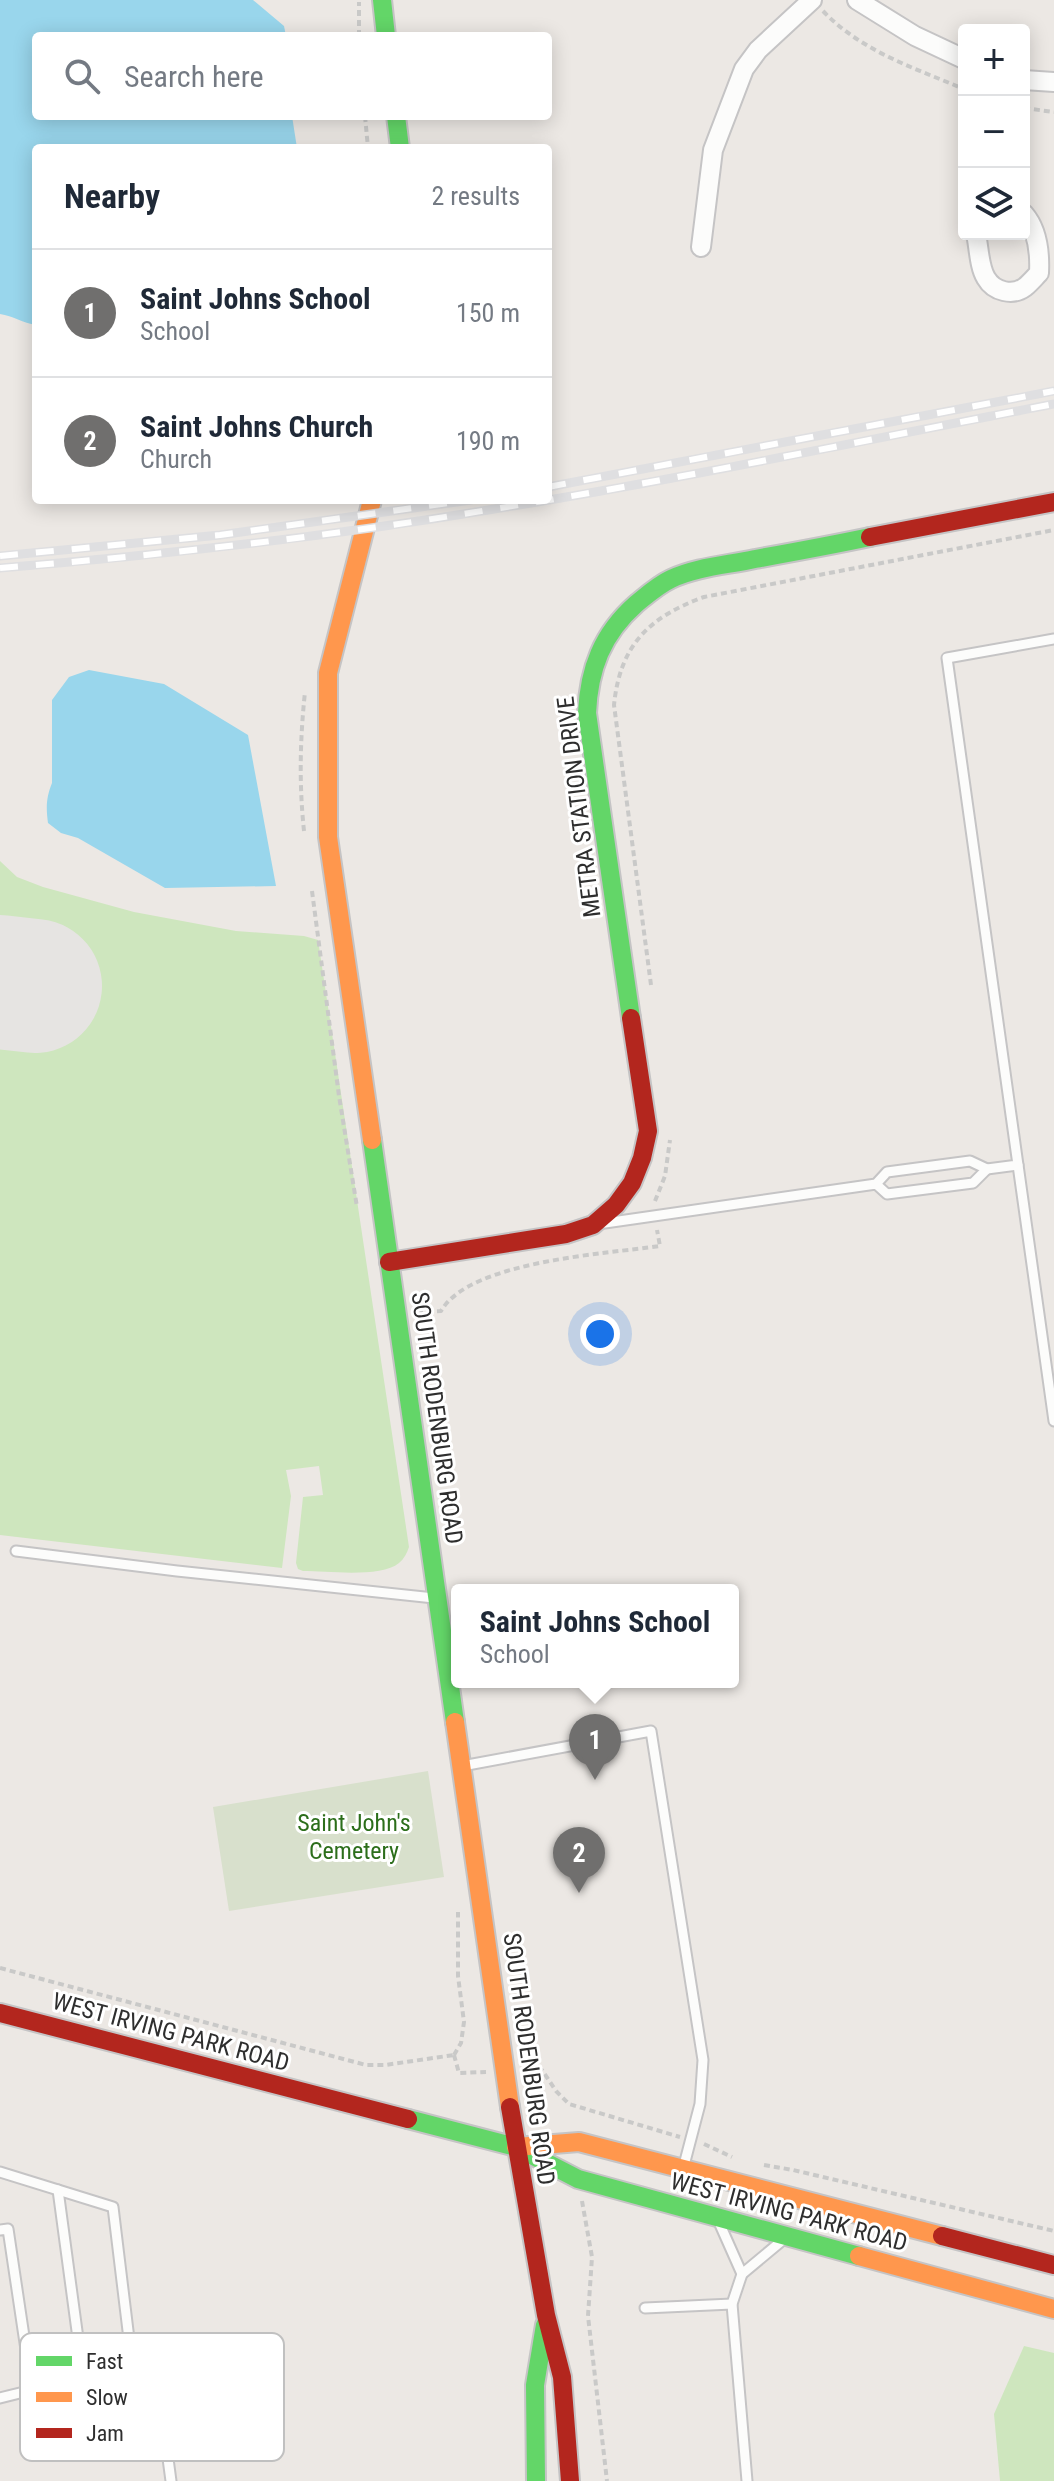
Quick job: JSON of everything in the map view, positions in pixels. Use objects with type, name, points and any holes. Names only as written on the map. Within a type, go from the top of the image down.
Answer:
[{"type":"street","points":[[382,0],[386,32]]},
{"type":"street","points":[[857,0],[915,36],[958,56]]},
{"type":"street","points":[[701,247],[713,150],[744,69],[758,50],[817,5]]},
{"type":"street","points":[[1030,82],[1054,82]]},
{"type":"street","points":[[396,120],[400,144]]},
{"type":"street","points":[[977,240],[984,276],[1002,291],[1014,292],[1026,287],[1039,273],[1030,223]]},
{"type":"street","name":"METRA STATION DRIVE","points":[[389,1262],[566,1234],[594,1225],[616,1207],[633,1181],[645,1153],[648,1131],[587,713],[587,683],[596,654],[613,626],[631,607],[677,576],[1054,502]]},
{"type":"street","name":"SOUTH RODENBURG ROAD","points":[[371,504],[328,673],[328,837],[516,2147],[546,2315],[562,2377],[570,2481]]},
{"type":"street","name":"WEST IRVING PARK ROAD","points":[[0,2013],[516,2147],[578,2179],[1054,2309]]},
{"type":"street","name":"WEST IRVING PARK ROAD","points":[[516,2147],[579,2142],[1054,2265]]},
{"type":"street","name":"SOUTH RODENBURG ROAD","points":[[536,2481],[535,2385],[546,2315]]},
{"type":"lane","points":[[1054,639],[947,658],[1054,1421]]},
{"type":"lane","points":[[594,1225],[876,1184],[887,1172],[970,1161],[987,1169],[1018,1165]]},
{"type":"lane","points":[[876,1184],[887,1194],[973,1183],[987,1169]]},
{"type":"lane","points":[[16,1551],[438,1599]]},
{"type":"lane","points":[[462,1766],[651,1731],[703,2060],[700,2104],[683,2169]]},
{"type":"lane","points":[[0,2172],[113,2207],[128,2333]]},
{"type":"lane","points":[[58,2190],[77,2333]]},
{"type":"lane","points":[[717,2217],[742,2274]]},
{"type":"lane","points":[[0,2230],[8,2229],[24,2333]]},
{"type":"lane","points":[[747,2481],[732,2304],[742,2274],[787,2236]]},
{"type":"lane","points":[[645,2308],[732,2304]]},
{"type":"lane","points":[[0,2398],[20,2393]]},
{"type":"lane","points":[[168,2461],[171,2481]]},
{"type":"path","points":[[359,0],[359,32]]},
{"type":"path","points":[[817,5],[854,38],[875,51],[958,86]]},
{"type":"path","points":[[1030,109],[1054,112]]},
{"type":"path","points":[[365,120],[368,144]]},
{"type":"path","points":[[652,994],[614,705],[620,674],[640,635],[657,619],[704,597],[1054,530]]},
{"type":"path","points":[[655,1201],[671,1150],[670,1135]]},
{"type":"path","points":[[431,1310],[441,1311],[452,1296],[493,1275],[524,1265],[660,1246],[658,1236]]},
{"type":"path","points":[[0,1968],[366,2065],[454,2055],[459,2073]]},
{"type":"path","points":[[542,2070],[569,2104],[713,2147],[738,2159]]},
{"type":"path","points":[[763,2165],[1054,2231]]},
{"type":"path","points":[[590,2240],[592,2257],[588,2316],[607,2481]]},
{"type":"green space","points":[[0,861],[17,877],[43,887],[134,912],[236,931],[304,936],[318,940],[409,1547],[402,1560],[391,1568],[354,1573],[298,1569],[296,1563],[303,1497],[323,1495],[319,1466],[286,1470],[291,1496],[282,1568],[0,1535],[0,1029],[38,1033],[50,942],[0,936]]},
{"type":"green space","name":"Saint John's Cemetery","points":[[428,1771],[444,1877],[229,1911],[213,1807]]},
{"type":"green space","points":[[1024,2346],[1054,2353],[1054,2481],[1000,2481],[994,2414]]},
{"type":"water","points":[[0,0],[253,0],[284,26],[285,32],[32,32],[32,120],[293,120],[296,144],[32,144],[32,324],[0,314]]},
{"type":"water","points":[[89,670],[164,684],[248,735],[276,886],[165,888],[78,838],[61,833],[48,823],[47,803],[52,783],[52,700],[69,677]]},
{"type":"runway","points":[[0,982],[35,986]]},
{"type":"railway","points":[[552,486],[1054,391]]},
{"type":"railway","points":[[552,499],[1054,404]]},
{"type":"railway","points":[[0,556],[220,535],[442,504]]},
{"type":"railway","points":[[0,568],[244,544],[366,529],[523,504]]},
{"type":"traffic: fast","points":[[382,0],[386,32]]},
{"type":"traffic: fast","points":[[396,120],[400,144]]},
{"type":"traffic: fast","points":[[631,1018],[587,713],[594,667],[606,640],[636,604],[653,590],[681,575],[870,537]]},
{"type":"traffic: fast","points":[[372,1140],[455,1722]]},
{"type":"traffic: fast","points":[[408,2119],[516,2147],[578,2179],[859,2256]]},
{"type":"traffic: fast","points":[[536,2481],[535,2385],[545,2325]]},
{"type":"traffic: slow","points":[[371,504],[328,673],[328,837],[372,1140]]},
{"type":"traffic: slow","points":[[455,1722],[510,2107]]},
{"type":"traffic: slow","points":[[516,2147],[579,2142],[942,2236]]},
{"type":"traffic: slow","points":[[859,2256],[1054,2309]]},
{"type":"traffic: jam","points":[[870,537],[1054,502]]},
{"type":"traffic: jam","points":[[389,1262],[566,1234],[593,1225],[616,1205],[632,1183],[648,1131],[631,1018]]},
{"type":"traffic: jam","points":[[0,2013],[408,2119]]},
{"type":"traffic: jam","points":[[510,2107],[546,2315],[562,2377],[570,2481]]},
{"type":"traffic: jam","points":[[942,2236],[1054,2265]]},
{"type":"place","name":"Saint Johns School","points":[[595,1780]]},
{"type":"place","name":"Saint Johns Church","points":[[579,1893]]}]
